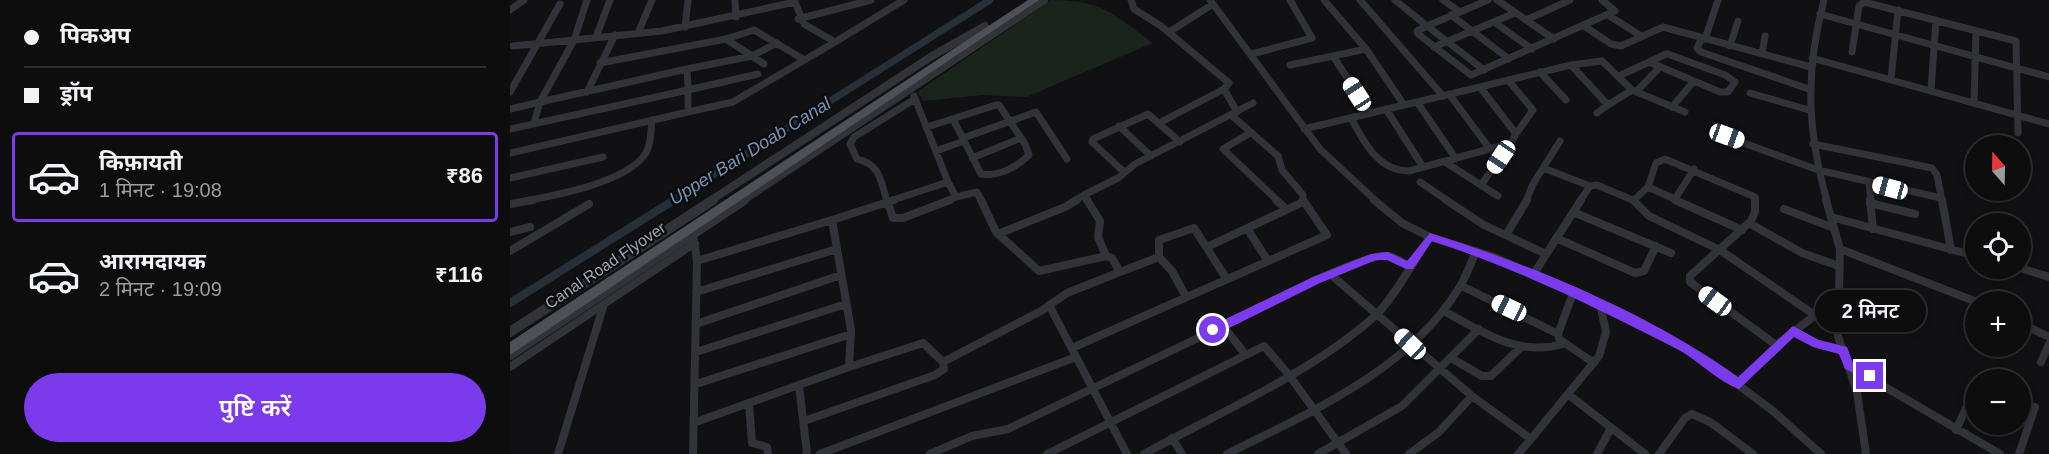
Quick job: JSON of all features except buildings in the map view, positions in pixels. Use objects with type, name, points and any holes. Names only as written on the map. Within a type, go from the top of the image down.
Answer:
[{"type":"main road","points":[[987,28],[1024,0]]},
{"type":"main road","points":[[987,28],[1034,0]]},
{"type":"main road","name":"Canal Road Flyover","points":[[510,349],[902,88],[987,28]]},
{"type":"main road","name":"Canal Road Flyover","points":[[510,340],[902,88]]},
{"type":"street","points":[[510,10],[524,0]]},
{"type":"street","points":[[534,123],[540,102],[574,39],[587,0]]},
{"type":"street","points":[[597,37],[610,0]]},
{"type":"street","points":[[638,33],[651,0]]},
{"type":"street","points":[[685,27],[688,0]]},
{"type":"street","points":[[735,0],[736,17]]},
{"type":"street","points":[[511,47],[685,27],[803,0]]},
{"type":"street","points":[[798,19],[872,0]]},
{"type":"street","points":[[510,153],[733,102],[835,42],[894,2],[904,0]]},
{"type":"street","points":[[510,367],[604,304],[902,88],[979,43],[1044,0]]},
{"type":"street","points":[[1131,0],[1134,9],[1169,32],[1229,83],[1224,89],[1159,123]]},
{"type":"street","points":[[1252,54],[1312,38],[1290,0]]},
{"type":"street","points":[[1324,0],[1366,49],[1404,105]]},
{"type":"street","points":[[1360,0],[1446,95],[1490,148]]},
{"type":"street","points":[[1395,0],[1484,70]]},
{"type":"street","points":[[1443,0],[1460,12]]},
{"type":"street","points":[[1488,0],[1427,26],[1417,33],[1468,75],[1532,49],[1615,10],[1602,0]]},
{"type":"street","points":[[1497,0],[1554,39]]},
{"type":"street","points":[[1526,20],[1570,0]]},
{"type":"street","points":[[1718,0],[1697,48],[1701,52],[1809,89]]},
{"type":"street","points":[[1824,0],[1812,58],[1809,110],[1818,170],[1840,249],[1838,336],[1857,392],[1866,454]]},
{"type":"street","points":[[795,1],[798,19],[806,28],[835,42]]},
{"type":"street","points":[[1169,32],[1212,2],[1252,54],[1304,129],[1338,168],[1402,223],[1430,237],[1476,251],[1600,304],[1698,355],[1739,384],[1821,454]]},
{"type":"street","points":[[1852,52],[1861,2],[2016,41],[2018,133]]},
{"type":"street","points":[[510,92],[560,4]]},
{"type":"street","points":[[1891,79],[1898,10]]},
{"type":"street","points":[[1434,47],[1515,13]]},
{"type":"street","points":[[1820,14],[1976,55],[2049,77]]},
{"type":"street","points":[[1451,15],[1509,59]]},
{"type":"street","points":[[1608,15],[1641,36]]},
{"type":"street","points":[[1931,90],[1936,20]]},
{"type":"street","points":[[1730,46],[1738,21]]},
{"type":"street","points":[[1494,22],[1532,49]]},
{"type":"street","points":[[1584,26],[1614,45],[1621,46],[1663,27],[1811,67]]},
{"type":"street","points":[[979,43],[987,28]]},
{"type":"street","points":[[510,332],[932,56],[987,28]]},
{"type":"street","points":[[600,63],[726,39],[756,30],[803,59]]},
{"type":"street","points":[[1974,103],[1976,31]]},
{"type":"street","points":[[587,92],[615,35]]},
{"type":"street","points":[[1762,54],[1765,36]]},
{"type":"street","points":[[726,39],[764,64]]},
{"type":"street","points":[[510,109],[752,56],[777,43]]},
{"type":"street","points":[[1290,65],[1366,49]]},
{"type":"street","points":[[1619,76],[1666,54],[1671,54],[1725,75],[1735,82],[1729,91],[1724,92],[1649,62]]},
{"type":"street","points":[[1333,56],[1370,113]]},
{"type":"street","points":[[1812,58],[2049,124]]},
{"type":"street","points":[[1304,129],[1540,72],[1602,61],[1634,91],[1685,112]]},
{"type":"street","points":[[1571,65],[1608,105]]},
{"type":"street","points":[[1597,112],[1634,91],[1660,67]]},
{"type":"street","points":[[687,69],[688,112]]},
{"type":"street","points":[[1540,72],[1566,99]]},
{"type":"street","points":[[510,129],[758,74]]},
{"type":"street","points":[[1481,185],[1533,110],[1508,80]]},
{"type":"street","points":[[1672,107],[1694,81]]},
{"type":"street","points":[[1480,87],[1516,134]]},
{"type":"street","points":[[902,88],[915,99],[956,197]]},
{"type":"street","points":[[820,454],[1074,352],[1226,278],[1327,235],[1323,226],[1303,202],[1303,195],[1282,170],[1278,156],[1250,133],[1234,114],[1224,89]]},
{"type":"street","points":[[1750,93],[1809,110]]},
{"type":"street","points":[[915,99],[850,142],[856,159],[870,162],[876,168],[893,218],[897,219],[956,197],[977,192],[998,234],[1042,272],[1106,256],[1112,258],[1120,272]]},
{"type":"street","points":[[1417,102],[1456,159]]},
{"type":"street","points":[[998,234],[1065,207],[1151,156],[1253,103]]},
{"type":"street","points":[[927,127],[953,118],[999,105],[1021,138],[1029,155],[1005,170],[984,176],[972,158],[953,118]]},
{"type":"street","points":[[1386,109],[1423,167]]},
{"type":"street","points":[[936,151],[1033,112],[1038,114],[1067,159]]},
{"type":"street","points":[[1124,172],[1092,142],[1094,138],[1145,115],[1150,115],[1180,142]]},
{"type":"street","points":[[1351,118],[1370,151],[1395,170],[1403,172],[1511,143]]},
{"type":"street","points":[[510,204],[581,190],[601,183],[647,152],[652,120]]},
{"type":"street","points":[[1119,126],[1151,156]]},
{"type":"street","points":[[1250,133],[1223,149],[1286,209]]},
{"type":"street","points":[[1727,136],[1818,170],[1941,198]]},
{"type":"street","points":[[972,158],[1021,138]]},
{"type":"street","points":[[1506,235],[1523,210],[1533,184],[1560,141]]},
{"type":"street","points":[[1813,144],[1928,167],[1937,175],[1951,250]]},
{"type":"street","points":[[510,178],[603,157]]},
{"type":"street","points":[[1634,200],[1648,187],[1659,161],[1669,159],[1753,195],[1756,202],[1753,217],[1749,223],[1690,276],[1690,282],[1776,345]]},
{"type":"street","points":[[1444,162],[1498,196]]},
{"type":"street","points":[[1543,168],[1590,186],[1597,185],[1634,200],[1649,216],[1720,250],[1816,315]]},
{"type":"street","points":[[1675,199],[1694,169]]},
{"type":"street","points":[[697,261],[948,182]]},
{"type":"street","points":[[1420,182],[1468,216],[1546,254]]},
{"type":"street","points":[[1869,182],[1873,229]]},
{"type":"street","points":[[1533,275],[1590,186]]},
{"type":"street","points":[[1648,187],[1742,230]]},
{"type":"street","points":[[1084,195],[1100,221],[1099,240],[1106,256]]},
{"type":"street","points":[[1207,247],[1248,230],[1303,202]]},
{"type":"street","points":[[1870,203],[1915,214]]},
{"type":"street","points":[[510,251],[589,204]]},
{"type":"street","points":[[1784,209],[1834,228]]},
{"type":"street","points":[[1573,212],[1671,253]]},
{"type":"street","points":[[1831,217],[1965,253]]},
{"type":"street","points":[[832,220],[851,334],[849,367]]},
{"type":"street","points":[[1749,223],[1802,253],[1839,266]]},
{"type":"street","points":[[510,232],[530,227]]},
{"type":"street","points":[[1186,297],[1172,272],[1159,257],[1159,240],[1188,229],[1197,231],[1226,278]]},
{"type":"street","points":[[1248,230],[1268,261]]},
{"type":"street","points":[[1144,454],[1289,375],[1340,343],[1377,314],[1430,237]]},
{"type":"street","points":[[693,454],[696,422],[697,261],[694,238]]},
{"type":"street","points":[[510,355],[694,238]]},
{"type":"street","points":[[1556,238],[1635,273],[1644,271],[1656,246]]},
{"type":"street","points":[[696,292],[837,249]]},
{"type":"street","points":[[1840,249],[1965,297]]},
{"type":"street","points":[[1227,454],[1313,409],[1372,374],[1410,344],[1444,311],[1461,286],[1476,251]]},
{"type":"street","points":[[930,454],[972,436],[1001,432],[1093,390],[1330,274],[1382,255],[1409,266]]},
{"type":"street","points":[[943,362],[1067,294],[1159,257]]},
{"type":"street","points":[[2031,271],[2049,277]]},
{"type":"street","points":[[1330,274],[1440,370],[1531,439]]},
{"type":"street","points":[[696,324],[841,275]]},
{"type":"street","points":[[1461,286],[1558,334],[1563,344],[1594,363]]},
{"type":"street","points":[[1558,334],[1574,293]]},
{"type":"street","points":[[1739,384],[1776,345],[1830,304],[1837,302]]},
{"type":"street","points":[[558,454],[604,304]]},
{"type":"street","points":[[696,352],[846,304]]},
{"type":"street","points":[[1518,454],[1569,395],[1594,363],[1605,343],[1606,332],[1600,304]]},
{"type":"street","points":[[1049,305],[1127,454]]},
{"type":"street","points":[[1444,311],[1520,348],[1546,350],[1563,344]]},
{"type":"street","points":[[1223,326],[1246,355]]},
{"type":"street","points":[[2031,328],[2049,337]]},
{"type":"street","points":[[1318,454],[1402,406],[1479,329]]},
{"type":"street","points":[[1793,331],[1817,344],[1843,350]]},
{"type":"street","points":[[696,384],[851,334]]},
{"type":"street","points":[[696,422],[923,343],[943,362],[944,369],[935,375],[804,420]]},
{"type":"street","points":[[2041,362],[2049,344]]},
{"type":"street","points":[[1047,454],[1266,347],[1346,454]]},
{"type":"street","points":[[1451,358],[1482,376],[1491,376],[1520,348]]},
{"type":"street","points":[[1849,366],[2000,454]]},
{"type":"street","points":[[799,385],[807,454]]},
{"type":"street","points":[[1569,395],[1645,454]]},
{"type":"street","points":[[1412,453],[1439,432],[1472,396]]},
{"type":"street","points":[[749,403],[752,443],[767,447],[768,454]]},
{"type":"street","points":[[2019,454],[2036,407]]},
{"type":"street","points":[[1956,430],[1965,411]]},
{"type":"street","points":[[1659,454],[1685,418],[1692,414],[1710,422],[1753,454]]},
{"type":"street","points":[[1597,454],[1611,428]]},
{"type":"street","points":[[1172,438],[1182,454]]},
{"type":"shaded area","points":[[1051,0],[1096,6],[1117,17],[1153,43],[1026,97],[983,95],[924,101],[917,92]]},
{"type":"waterway","name":"Upper Bari Doab Canal","points":[[672,201],[990,0]]},
{"type":"waterway","name":"Upper Bari Doab Canal","points":[[510,303],[674,200]]},
{"type":"route","points":[[1213,330],[1316,280],[1375,257],[1382,255],[1392,257],[1409,266],[1430,237],[1494,257],[1600,304],[1698,355],[1739,384],[1793,331],[1817,344],[1843,350],[1849,366],[1870,376]]}]
